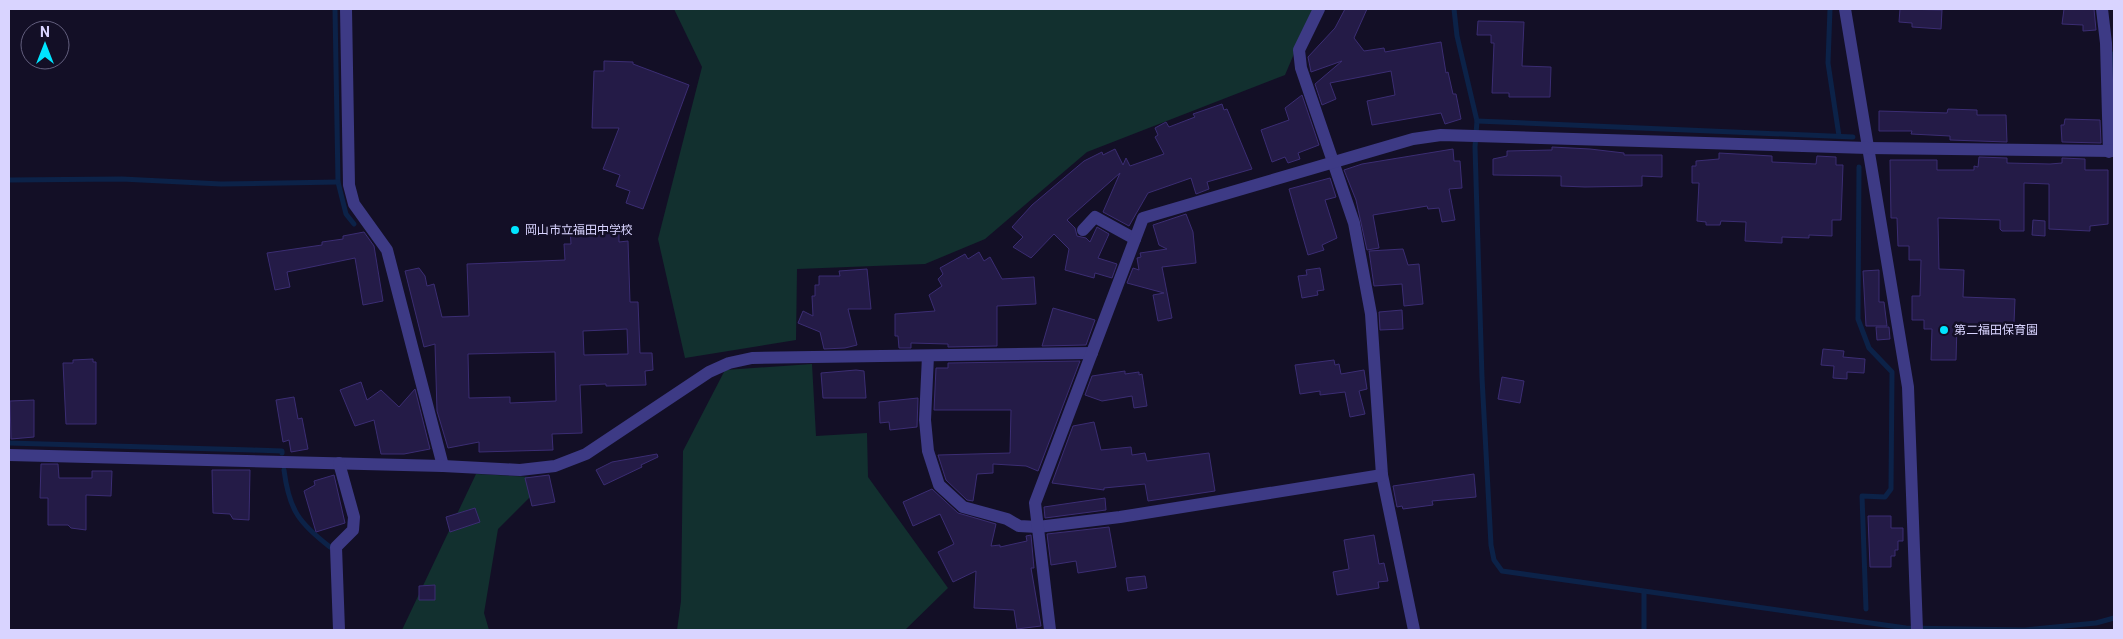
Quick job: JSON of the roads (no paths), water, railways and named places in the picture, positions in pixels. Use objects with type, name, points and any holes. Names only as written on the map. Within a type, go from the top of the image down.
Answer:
[{"type":"street","points":[[346,9],[349,185],[354,204],[387,250],[443,466]]},
{"type":"street","points":[[1319,9],[1299,50],[1301,68],[1354,223],[1371,314],[1382,475],[1414,630]]},
{"type":"street","points":[[1845,9],[1908,387],[1917,625]]},
{"type":"street","points":[[1050,630],[1035,503],[1143,218],[1334,161],[1414,139],[1441,135],[1482,134],[1868,148],[2112,152],[2106,44],[2102,9]]},
{"type":"street","points":[[1083,230],[1095,217],[1135,239]]},
{"type":"street","points":[[9,455],[443,466],[520,470],[555,466],[586,454],[709,372],[729,363],[752,358],[1092,353]]},
{"type":"street","points":[[928,356],[926,420],[928,452],[939,485],[963,507],[1007,520],[1019,526],[1038,527],[1120,517],[1382,475]]},
{"type":"street","points":[[338,463],[354,517],[353,530],[336,547],[339,630]]},
{"type":"waterway","points":[[335,9],[338,182],[346,214],[354,224]]},
{"type":"waterway","points":[[1454,9],[1457,36],[1477,121],[1475,147],[1482,378],[1491,545],[1494,560],[1502,571],[1906,628],[2025,630],[2096,623],[2114,618]]},
{"type":"waterway","points":[[1830,9],[1828,63],[1839,136]]},
{"type":"waterway","points":[[2112,54],[2114,96]]},
{"type":"waterway","points":[[1477,121],[1853,137]]},
{"type":"waterway","points":[[1859,167],[1858,319],[1869,348],[1892,372],[1891,489],[1885,497],[1862,496],[1866,609]]},
{"type":"waterway","points":[[9,180],[122,179],[221,184],[338,182]]},
{"type":"waterway","points":[[9,443],[282,451],[282,453]]},
{"type":"waterway","points":[[284,470],[289,496],[297,514],[303,523],[330,547]]},
{"type":"waterway","points":[[1644,592],[1644,630]]},
{"type":"place","name":"岡山市立福田中学校","points":[[515,230]]},
{"type":"place","name":"第二福田保育園","points":[[1944,330]]}]
